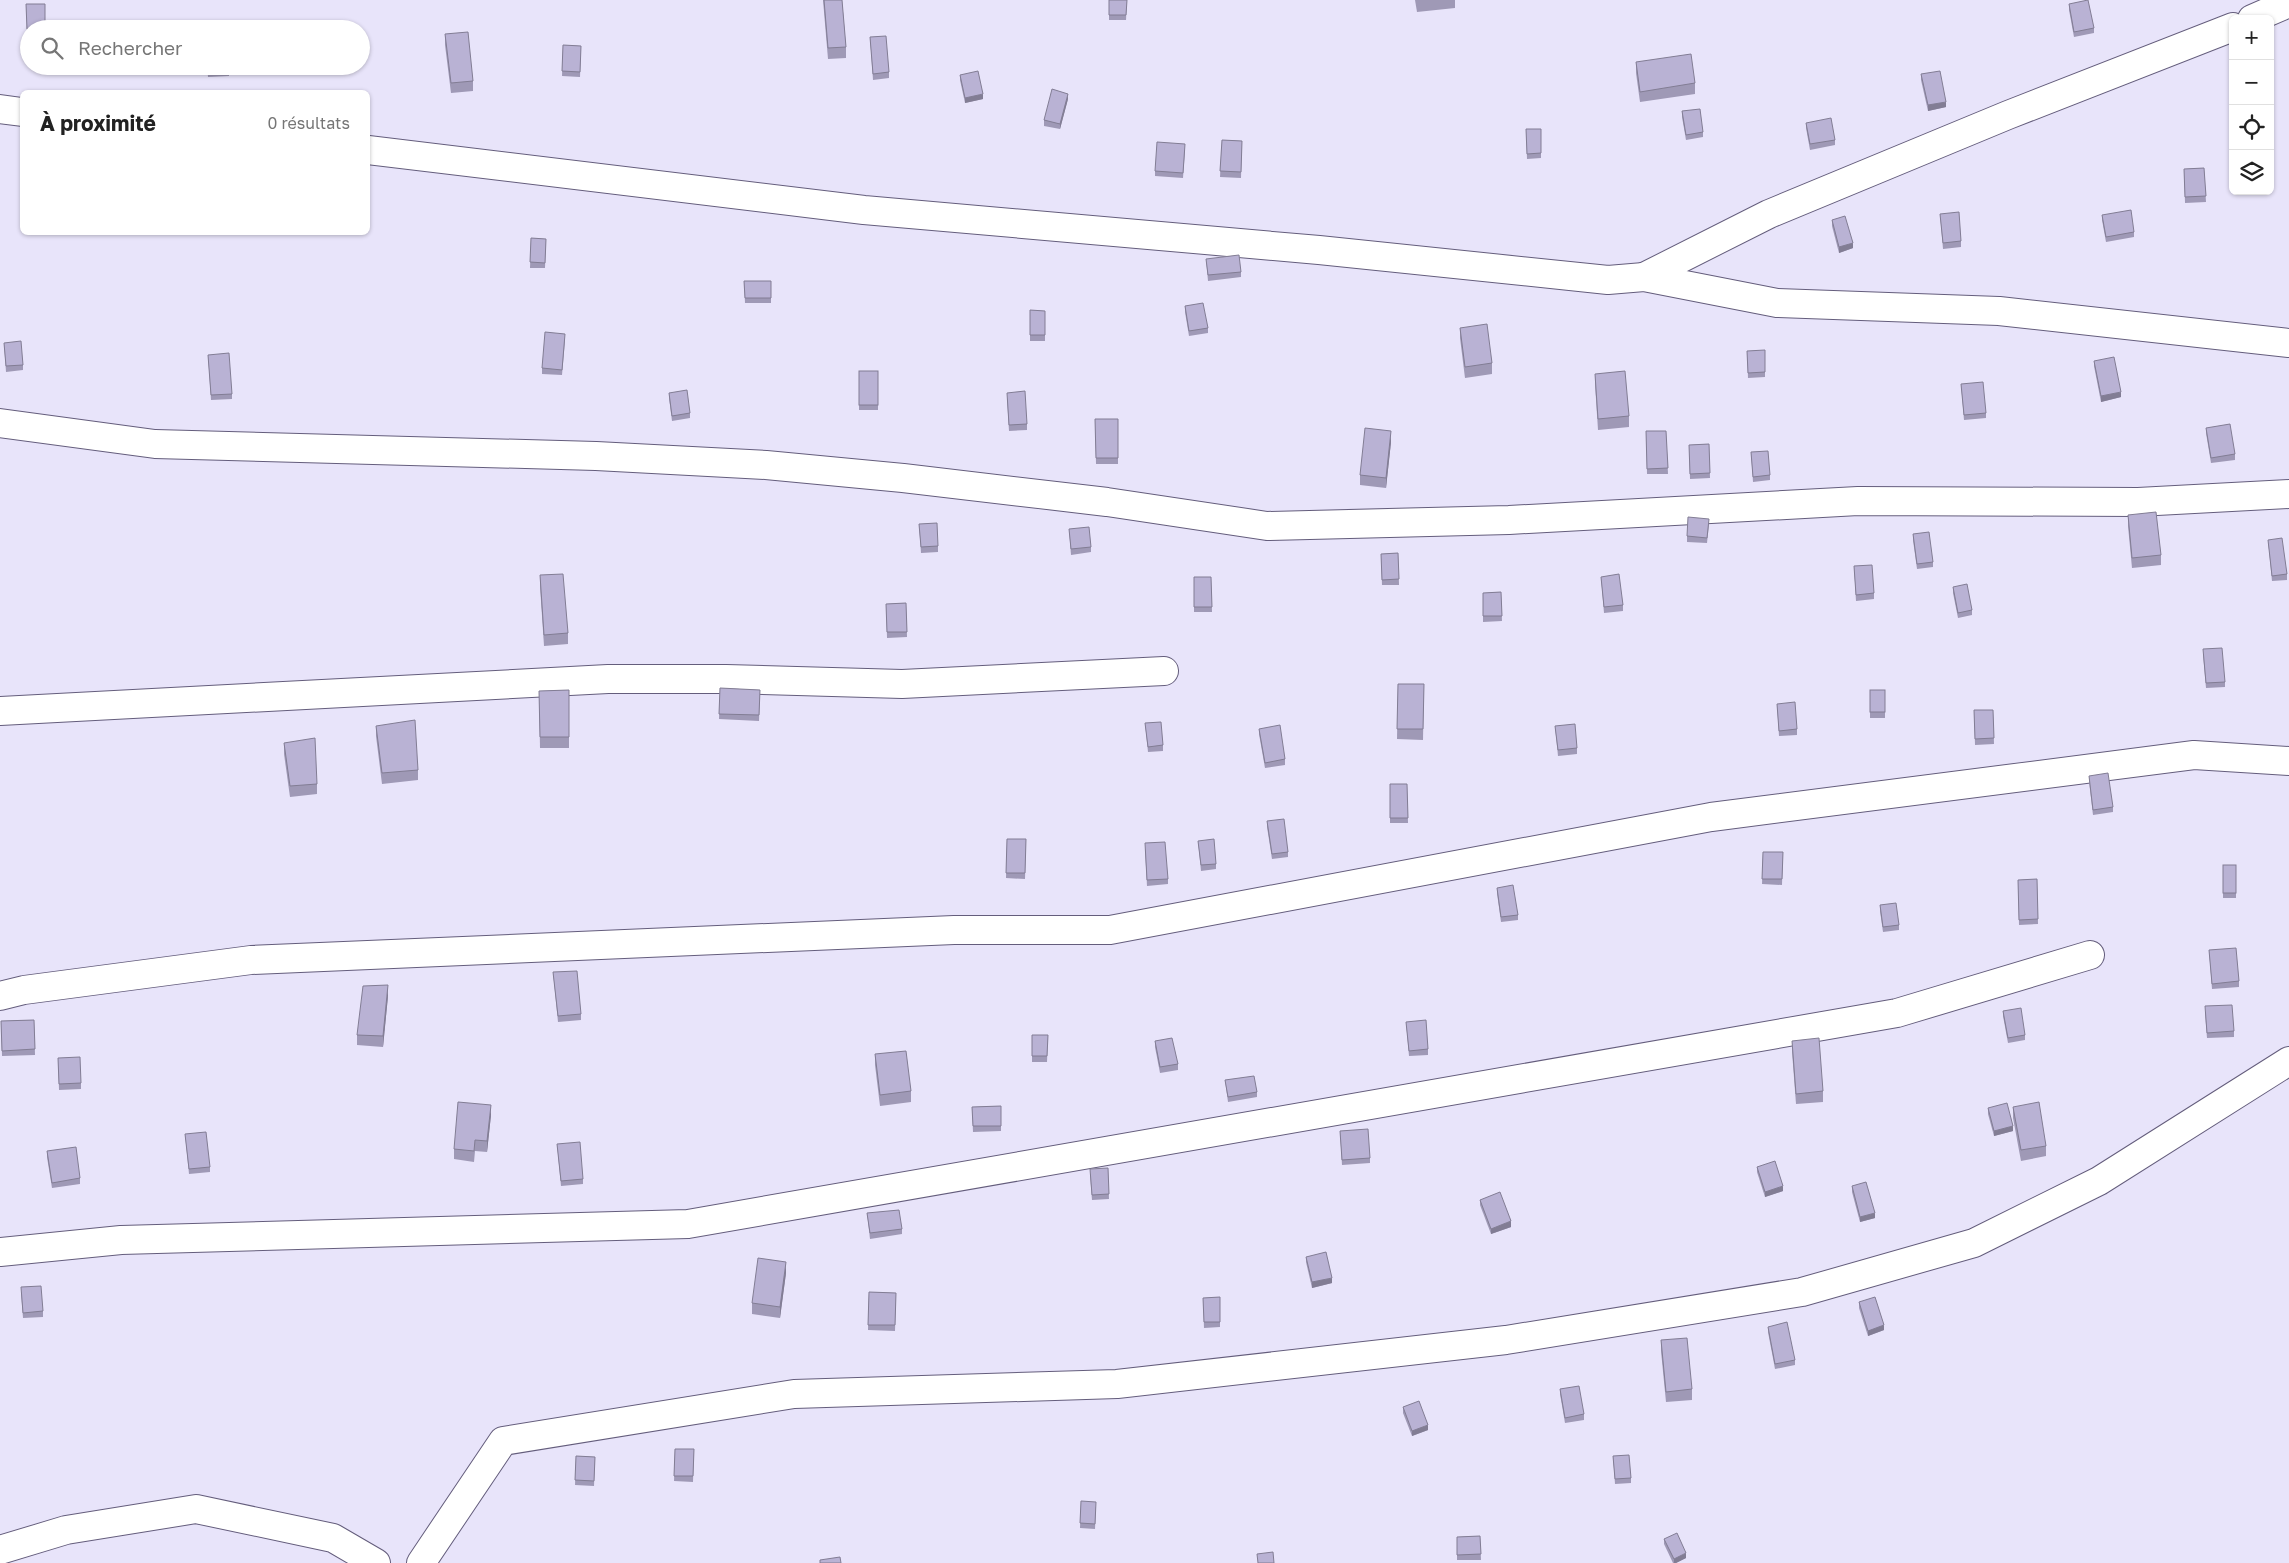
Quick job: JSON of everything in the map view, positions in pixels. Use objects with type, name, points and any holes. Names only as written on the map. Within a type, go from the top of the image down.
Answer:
[{"type":"street","points":[[2261,15],[2289,3]]},
{"type":"street","points":[[1644,276],[1768,214],[2229,28]]},
{"type":"street","points":[[0,109],[20,112]]},
{"type":"street","points":[[370,150],[864,210],[1319,250],[1608,280],[1644,276],[1777,303],[1999,311],[2289,343]]},
{"type":"street","points":[[0,423],[155,444],[596,456],[766,465],[903,478],[1107,502],[1267,526],[1509,520],[1858,501],[2138,502],[2289,494]]},
{"type":"street","points":[[0,711],[608,679],[726,679],[902,684],[1164,671]]},
{"type":"street","points":[[0,996],[24,990],[251,960],[954,930],[1110,930],[1711,817],[2194,755],[2289,761]]},
{"type":"street","points":[[0,1252],[121,1240],[688,1224],[1897,1013],[2090,955]]},
{"type":"street","points":[[421,1563],[503,1441],[794,1394],[1126,1383],[1506,1340],[1802,1292],[1974,1243],[2099,1181],[2289,1061]]},
{"type":"street","points":[[0,1550],[66,1530],[196,1509],[333,1538],[376,1563]]},
{"type":"building","points":[[824,0],[842,0],[846,47],[828,48]]},
{"type":"building","points":[[1109,0],[1127,0],[1126,15],[1109,15]]},
{"type":"building","points":[[2088,0],[2094,28],[2074,32],[2069,4]]},
{"type":"building","points":[[26,4],[45,4],[45,20],[27,20]]},
{"type":"building","points":[[468,32],[473,81],[451,83],[445,34]]},
{"type":"building","points":[[886,36],[889,72],[873,74],[870,37]]},
{"type":"building","points":[[563,45],[581,46],[580,72],[562,71]]},
{"type":"building","points":[[1691,54],[1695,83],[1640,92],[1636,62]]},
{"type":"building","points":[[978,71],[983,94],[965,98],[960,75]]},
{"type":"building","points":[[1940,71],[1946,102],[1928,105],[1921,74]]},
{"type":"building","points":[[1052,89],[1068,94],[1060,124],[1044,120]]},
{"type":"building","points":[[1700,109],[1703,132],[1686,135],[1682,111]]},
{"type":"building","points":[[1831,118],[1835,140],[1810,144],[1806,123]]},
{"type":"building","points":[[1526,129],[1541,129],[1541,153],[1527,154]]},
{"type":"building","points":[[1222,140],[1242,141],[1241,172],[1220,171]]},
{"type":"building","points":[[1157,142],[1185,144],[1183,173],[1155,171]]},
{"type":"building","points":[[2204,168],[2206,196],[2185,197],[2184,169]]},
{"type":"building","points":[[2131,210],[2134,232],[2106,237],[2102,215]]},
{"type":"building","points":[[1959,212],[1961,241],[1943,243],[1940,214]]},
{"type":"building","points":[[1845,216],[1853,243],[1839,247],[1832,220]]},
{"type":"building","points":[[531,238],[546,239],[545,263],[530,262]]},
{"type":"building","points":[[1239,255],[1241,272],[1208,275],[1206,259]]},
{"type":"building","points":[[744,281],[771,281],[771,298],[745,298]]},
{"type":"building","points":[[1203,303],[1208,328],[1189,331],[1185,306]]},
{"type":"building","points":[[1030,310],[1045,311],[1045,335],[1030,335]]},
{"type":"building","points":[[1487,324],[1492,363],[1465,367],[1460,328]]},
{"type":"building","points":[[545,332],[565,334],[562,370],[542,368]]},
{"type":"building","points":[[21,341],[23,365],[6,366],[4,343]]},
{"type":"building","points":[[1765,350],[1765,372],[1748,373],[1747,351]]},
{"type":"building","points":[[229,353],[232,394],[211,395],[208,355]]},
{"type":"building","points":[[2114,357],[2121,392],[2101,396],[2094,361]]},
{"type":"building","points":[[859,371],[878,371],[878,405],[859,405]]},
{"type":"building","points":[[1625,371],[1629,416],[1598,419],[1595,374]]},
{"type":"building","points":[[1983,382],[1986,413],[1964,415],[1961,384]]},
{"type":"building","points":[[687,390],[690,413],[672,416],[669,393]]},
{"type":"building","points":[[1025,391],[1027,424],[1009,425],[1007,393]]},
{"type":"building","points":[[1095,419],[1118,419],[1118,458],[1096,458]]},
{"type":"building","points":[[2230,424],[2235,454],[2211,458],[2206,428]]},
{"type":"building","points":[[1365,428],[1391,431],[1386,478],[1360,475]]},
{"type":"building","points":[[1646,431],[1666,431],[1668,468],[1647,469]]},
{"type":"building","points":[[1709,444],[1710,473],[1690,474],[1689,445]]},
{"type":"building","points":[[1768,451],[1770,475],[1753,477],[1751,452]]},
{"type":"building","points":[[2156,512],[2161,555],[2132,558],[2128,515]]},
{"type":"building","points":[[1688,517],[1709,519],[1707,538],[1687,536]]},
{"type":"building","points":[[937,523],[938,546],[921,547],[919,524]]},
{"type":"building","points":[[1089,527],[1091,547],[1071,549],[1069,529]]},
{"type":"building","points":[[1929,532],[1933,562],[1917,564],[1913,534]]},
{"type":"building","points":[[2282,538],[2287,574],[2272,576],[2268,540]]},
{"type":"building","points":[[1398,553],[1399,579],[1382,580],[1381,554]]},
{"type":"building","points":[[1872,565],[1874,593],[1856,595],[1854,566]]},
{"type":"building","points":[[563,574],[568,633],[544,635],[540,575]]},
{"type":"building","points":[[1619,574],[1623,605],[1604,607],[1601,577]]},
{"type":"building","points":[[1194,577],[1211,577],[1212,607],[1194,607]]},
{"type":"building","points":[[1967,584],[1972,610],[1958,613],[1953,587]]},
{"type":"building","points":[[1501,592],[1502,616],[1483,616],[1483,593]]},
{"type":"building","points":[[906,603],[907,632],[887,632],[886,604]]},
{"type":"building","points":[[2222,648],[2225,682],[2206,683],[2203,649]]},
{"type":"building","points":[[1398,684],[1424,684],[1423,729],[1397,729]]},
{"type":"building","points":[[720,688],[760,690],[759,715],[719,714]]},
{"type":"building","points":[[569,690],[569,737],[540,737],[539,691]]},
{"type":"building","points":[[1870,690],[1885,690],[1885,712],[1870,712]]},
{"type":"building","points":[[1795,702],[1797,729],[1779,731],[1777,704]]},
{"type":"building","points":[[1974,710],[1993,710],[1994,738],[1975,739]]},
{"type":"building","points":[[415,720],[418,770],[382,773],[376,726]]},
{"type":"building","points":[[1161,722],[1163,745],[1148,747],[1145,723]]},
{"type":"building","points":[[1575,724],[1577,748],[1558,750],[1555,726]]},
{"type":"building","points":[[1280,725],[1285,759],[1265,763],[1259,729]]},
{"type":"building","points":[[315,738],[317,784],[290,786],[284,743]]},
{"type":"building","points":[[2108,773],[2113,807],[2093,810],[2089,776]]},
{"type":"building","points":[[1390,784],[1407,784],[1408,818],[1390,818]]},
{"type":"building","points":[[1284,819],[1288,852],[1272,854],[1267,821]]},
{"type":"building","points":[[1007,839],[1026,839],[1025,873],[1006,873]]},
{"type":"building","points":[[1214,839],[1216,864],[1201,865],[1198,841]]},
{"type":"building","points":[[1165,842],[1168,879],[1147,880],[1145,843]]},
{"type":"building","points":[[1763,852],[1783,852],[1782,879],[1762,879]]},
{"type":"building","points":[[2223,865],[2236,865],[2236,893],[2223,893]]},
{"type":"building","points":[[2037,879],[2038,919],[2019,920],[2018,880]]},
{"type":"building","points":[[1513,885],[1518,915],[1501,917],[1497,888]]},
{"type":"building","points":[[1896,903],[1899,925],[1883,927],[1880,905]]},
{"type":"building","points":[[2236,948],[2239,981],[2212,984],[2209,950]]},
{"type":"building","points":[[577,971],[581,1014],[558,1016],[553,972]]},
{"type":"building","points":[[388,985],[383,1036],[357,1035],[363,986]]},
{"type":"building","points":[[2232,1005],[2234,1031],[2207,1033],[2205,1006]]},
{"type":"building","points":[[2021,1008],[2025,1035],[2008,1038],[2003,1011]]},
{"type":"building","points":[[34,1020],[35,1049],[2,1051],[1,1021]]},
{"type":"building","points":[[1426,1020],[1428,1049],[1409,1051],[1406,1022]]},
{"type":"building","points":[[1032,1035],[1048,1035],[1047,1056],[1032,1056]]},
{"type":"building","points":[[1172,1038],[1178,1064],[1160,1067],[1155,1041]]},
{"type":"building","points":[[1819,1038],[1823,1091],[1796,1094],[1792,1041]]},
{"type":"building","points":[[906,1051],[911,1091],[880,1095],[875,1054]]},
{"type":"building","points":[[80,1057],[81,1083],[59,1084],[58,1058]]},
{"type":"building","points":[[1254,1076],[1257,1092],[1228,1097],[1225,1080]]},
{"type":"building","points":[[458,1102],[491,1105],[487,1141],[475,1140],[474,1151],[454,1149]]},
{"type":"building","points":[[2039,1102],[2046,1146],[2021,1150],[2013,1107]]},
{"type":"building","points":[[2007,1103],[2013,1126],[1994,1131],[1988,1108]]},
{"type":"building","points":[[1001,1106],[1001,1126],[973,1126],[972,1107]]},
{"type":"building","points":[[1368,1129],[1370,1158],[1342,1160],[1340,1131]]},
{"type":"building","points":[[206,1132],[210,1167],[189,1169],[185,1134]]},
{"type":"building","points":[[580,1142],[583,1179],[561,1181],[557,1144]]},
{"type":"building","points":[[76,1147],[80,1178],[52,1183],[47,1151]]},
{"type":"building","points":[[1775,1161],[1783,1186],[1765,1192],[1757,1167]]},
{"type":"building","points":[[1108,1168],[1109,1194],[1092,1195],[1090,1169]]},
{"type":"building","points":[[1866,1182],[1875,1213],[1860,1217],[1852,1186]]},
{"type":"building","points":[[1500,1192],[1511,1221],[1491,1229],[1480,1200]]},
{"type":"building","points":[[899,1210],[902,1229],[870,1233],[867,1213]]},
{"type":"building","points":[[1326,1252],[1332,1278],[1312,1282],[1306,1257]]},
{"type":"building","points":[[758,1258],[786,1262],[780,1307],[752,1303]]},
{"type":"building","points":[[41,1286],[43,1311],[23,1313],[21,1287]]},
{"type":"building","points":[[869,1292],[896,1293],[895,1325],[868,1325]]},
{"type":"building","points":[[1220,1297],[1220,1322],[1204,1322],[1203,1298]]},
{"type":"building","points":[[1875,1297],[1884,1325],[1868,1331],[1859,1302]]},
{"type":"building","points":[[1787,1322],[1795,1360],[1775,1364],[1768,1327]]},
{"type":"building","points":[[1687,1338],[1692,1389],[1666,1392],[1661,1340]]},
{"type":"building","points":[[1579,1386],[1584,1414],[1565,1418],[1560,1389]]},
{"type":"building","points":[[1419,1401],[1428,1425],[1412,1431],[1403,1407]]},
{"type":"building","points":[[675,1449],[694,1449],[693,1476],[674,1476]]},
{"type":"building","points":[[1629,1455],[1631,1478],[1615,1479],[1613,1456]]},
{"type":"building","points":[[576,1456],[595,1457],[594,1481],[575,1480]]},
{"type":"building","points":[[1081,1501],[1096,1502],[1095,1524],[1080,1523]]},
{"type":"building","points":[[1677,1533],[1686,1553],[1674,1559],[1664,1539]]},
{"type":"building","points":[[1480,1536],[1481,1554],[1457,1555],[1457,1537]]},
{"type":"building","points":[[1273,1552],[1274,1563],[1258,1563],[1257,1554]]},
{"type":"building","points":[[840,1557],[841,1563],[820,1563],[820,1560]]}]
